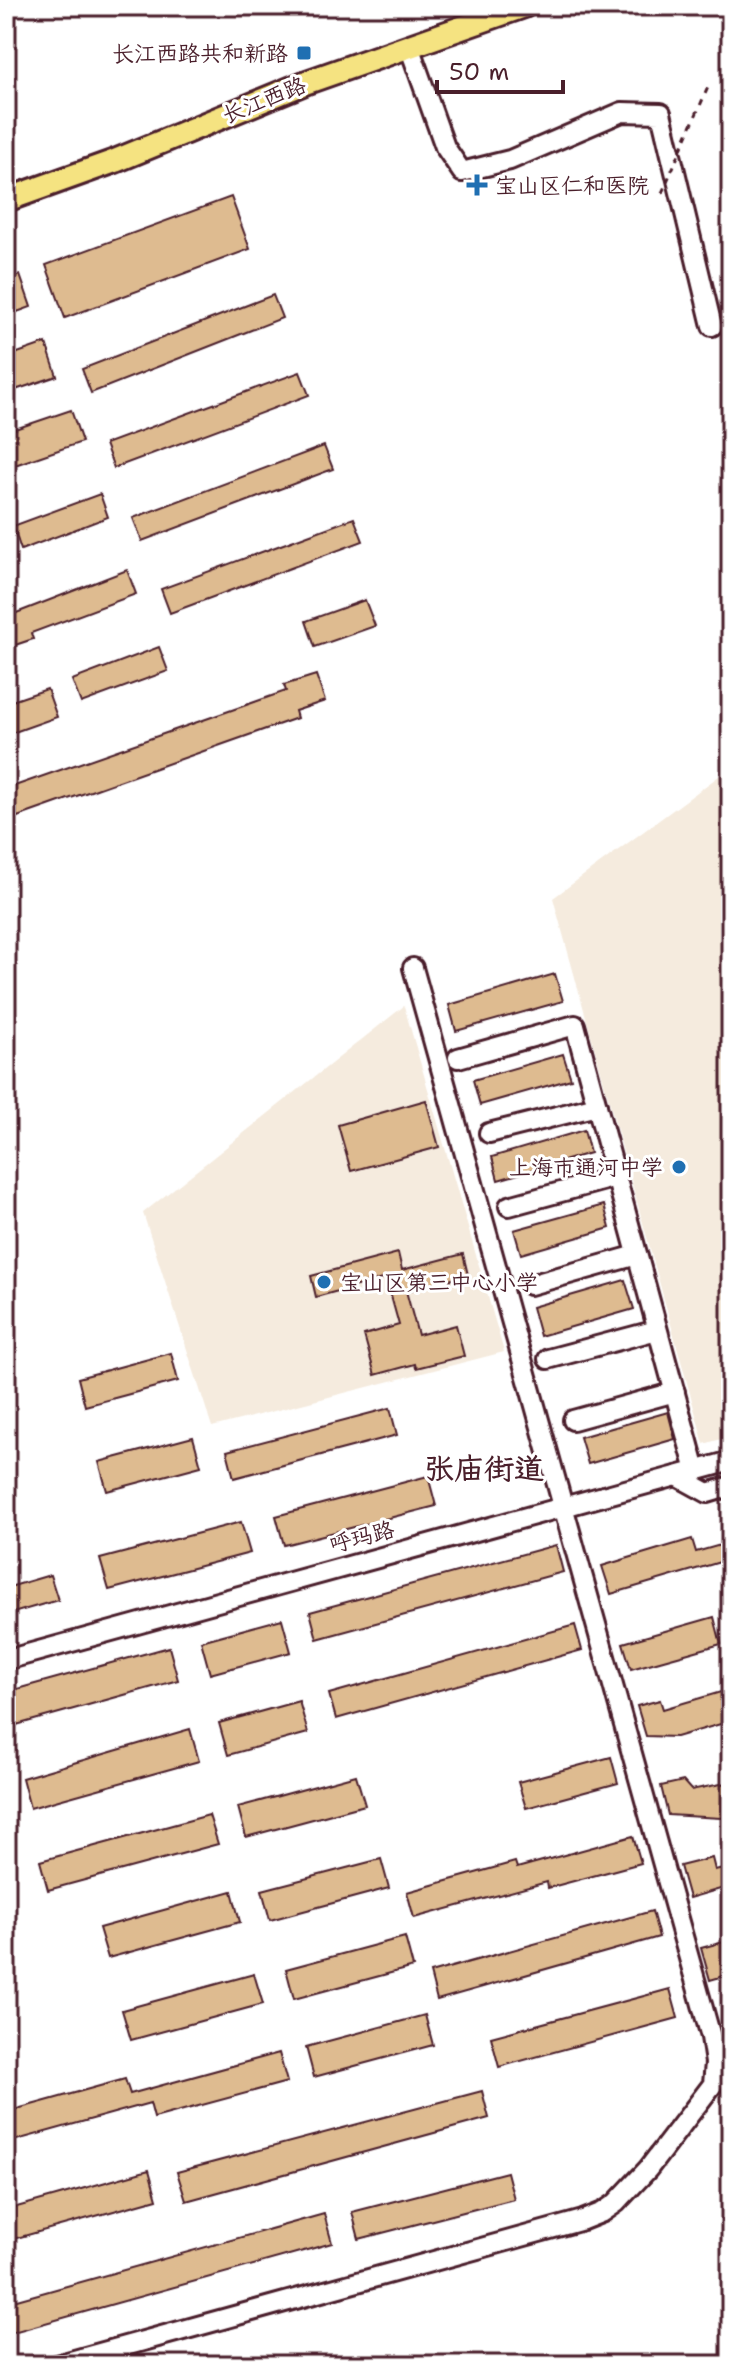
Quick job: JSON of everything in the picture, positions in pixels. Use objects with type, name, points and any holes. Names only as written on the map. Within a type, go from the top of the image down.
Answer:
[{"type":"main road","name":"长江西路","points":[[6,200],[115,161],[307,82],[524,6]]},
{"type":"street","points":[[409,46],[445,147],[462,172],[510,160],[622,112],[661,113],[712,326]]},
{"type":"street","points":[[56,2365],[568,2225],[603,2212],[648,2169],[713,2084],[715,2063],[711,2037],[413,968]]},
{"type":"street","points":[[458,1058],[575,1025],[696,1471]]},
{"type":"street","points":[[489,1133],[597,1106]]},
{"type":"street","points":[[509,1206],[616,1177]]},
{"type":"street","points":[[530,1285],[637,1255]]},
{"type":"street","points":[[548,1359],[657,1330]]},
{"type":"street","points":[[573,1420],[675,1392]]},
{"type":"street","name":"呼玛路","points":[[6,1660],[731,1461]]},
{"type":"street","points":[[677,1476],[708,1493],[731,1486]]},
{"type":"path","points":[[662,193],[709,85]]},
{"type":"shaded area","name":"上海市通河中学","points":[[731,772],[731,1436],[704,1444],[553,898],[719,776]]},
{"type":"shaded area","name":"宝山区第三中心小学","points":[[404,1006],[504,1352],[212,1427],[143,1213]]},
{"type":"building","points":[[231,197],[250,249],[65,318],[46,265]]},
{"type":"building","points":[[20,275],[31,307],[6,316],[6,280]]},
{"type":"building","points":[[273,295],[282,318],[91,393],[82,369]]},
{"type":"building","points":[[46,343],[57,376],[6,393],[6,357]]},
{"type":"building","points":[[300,372],[309,395],[114,468],[105,444]]},
{"type":"building","points":[[71,410],[82,442],[6,468],[6,432]]},
{"type":"building","points":[[324,446],[333,469],[142,541],[133,518]]},
{"type":"building","points":[[100,494],[108,517],[21,550],[13,526]]},
{"type":"building","points":[[354,518],[363,541],[170,613],[161,589]]},
{"type":"building","points":[[127,570],[136,594],[31,633],[33,639],[6,648],[6,617]]},
{"type":"building","points":[[365,600],[375,626],[315,647],[306,621]]},
{"type":"building","points":[[159,647],[168,671],[81,703],[72,680]]},
{"type":"building","points":[[316,675],[325,701],[295,711],[297,718],[6,821],[6,789],[286,691],[284,685]]},
{"type":"building","points":[[47,689],[57,717],[6,735],[6,703]]},
{"type":"building","points":[[555,974],[563,1001],[456,1031],[449,1005]]},
{"type":"building","points":[[563,1054],[571,1079],[480,1105],[473,1080]]},
{"type":"building","points":[[426,1100],[439,1147],[351,1171],[338,1125]]},
{"type":"building","points":[[584,1130],[590,1153],[498,1180],[492,1157]]},
{"type":"building","points":[[604,1205],[610,1228],[521,1254],[514,1230]]},
{"type":"building","points":[[398,1253],[402,1270],[463,1254],[468,1275],[406,1291],[418,1335],[456,1325],[464,1356],[416,1368],[415,1364],[375,1375],[364,1335],[399,1325],[386,1278],[316,1297],[311,1276]]},
{"type":"building","points":[[625,1280],[634,1309],[540,1336],[532,1307]]},
{"type":"building","points":[[171,1353],[178,1381],[85,1406],[78,1378]]},
{"type":"building","points":[[390,1408],[397,1435],[234,1478],[227,1451]]},
{"type":"building","points":[[668,1412],[675,1439],[588,1464],[580,1437]]},
{"type":"building","points":[[193,1437],[201,1466],[107,1491],[99,1462]]},
{"type":"building","points":[[428,1476],[436,1506],[284,1545],[276,1516]]},
{"type":"building","points":[[241,1522],[250,1553],[109,1590],[100,1559]]},
{"type":"building","points":[[692,1539],[696,1552],[731,1542],[731,1588],[727,1588],[720,1562],[611,1594],[602,1566]]},
{"type":"building","points":[[556,1545],[563,1572],[317,1639],[310,1612]]},
{"type":"building","points":[[50,1575],[58,1600],[6,1615],[6,1588]]},
{"type":"building","points":[[714,1617],[721,1644],[631,1669],[623,1643]]},
{"type":"building","points":[[282,1619],[291,1652],[210,1674],[201,1641]]},
{"type":"building","points":[[575,1625],[582,1650],[336,1719],[329,1694]]},
{"type":"building","points":[[169,1647],[178,1680],[9,1727],[6,1692]]},
{"type":"building","points":[[731,1689],[731,1721],[676,1737],[646,1736],[637,1706],[660,1700],[663,1709]]},
{"type":"building","points":[[299,1701],[308,1733],[228,1755],[219,1723]]},
{"type":"building","points":[[190,1729],[199,1761],[30,1808],[22,1778]]},
{"type":"building","points":[[611,1757],[618,1783],[526,1808],[518,1782]]},
{"type":"building","points":[[356,1775],[365,1805],[246,1837],[238,1807]]},
{"type":"building","points":[[683,1781],[691,1790],[731,1782],[731,1816],[668,1815],[661,1786]]},
{"type":"building","points":[[209,1815],[218,1844],[48,1890],[40,1861]]},
{"type":"building","points":[[633,1836],[641,1863],[548,1888],[547,1882],[414,1918],[407,1892],[515,1862],[517,1868]]},
{"type":"building","points":[[712,1858],[715,1870],[731,1866],[731,1886],[689,1898],[680,1866]]},
{"type":"building","points":[[381,1859],[389,1888],[270,1920],[262,1890]]},
{"type":"building","points":[[232,1891],[240,1922],[108,1958],[99,1928]]},
{"type":"building","points":[[652,1911],[659,1937],[437,2000],[430,1973]]},
{"type":"building","points":[[405,1937],[413,1967],[294,1999],[286,1969]]},
{"type":"building","points":[[731,1940],[731,1974],[710,1980],[701,1948]]},
{"type":"building","points":[[254,1974],[263,2004],[131,2040],[122,2010]]},
{"type":"building","points":[[670,1989],[678,2018],[499,2067],[491,2037]]},
{"type":"building","points":[[425,2015],[433,2045],[314,2077],[306,2047]]},
{"type":"building","points":[[279,2053],[287,2082],[154,2118],[150,2103],[6,2143],[6,2112],[125,2079],[130,2094]]},
{"type":"building","points":[[482,2091],[489,2118],[186,2201],[177,2172]]},
{"type":"building","points":[[149,2170],[157,2199],[6,2241],[6,2210]]},
{"type":"building","points":[[507,2172],[514,2199],[359,2239],[352,2212]]},
{"type":"building","points":[[324,2214],[332,2243],[6,2334],[6,2303]]},
{"type":"place","name":"长江西路共和新路","points":[[304,53]]},
{"type":"place","name":"宝山区仁和医院","points":[[477,185]]},
{"type":"place","name":"上海市通河中学","points":[[679,1167]]},
{"type":"place","name":"宝山区第三中心小学","points":[[324,1282]]},
{"type":"district","name":"张庙街道","points":[[484,1468]]}]
